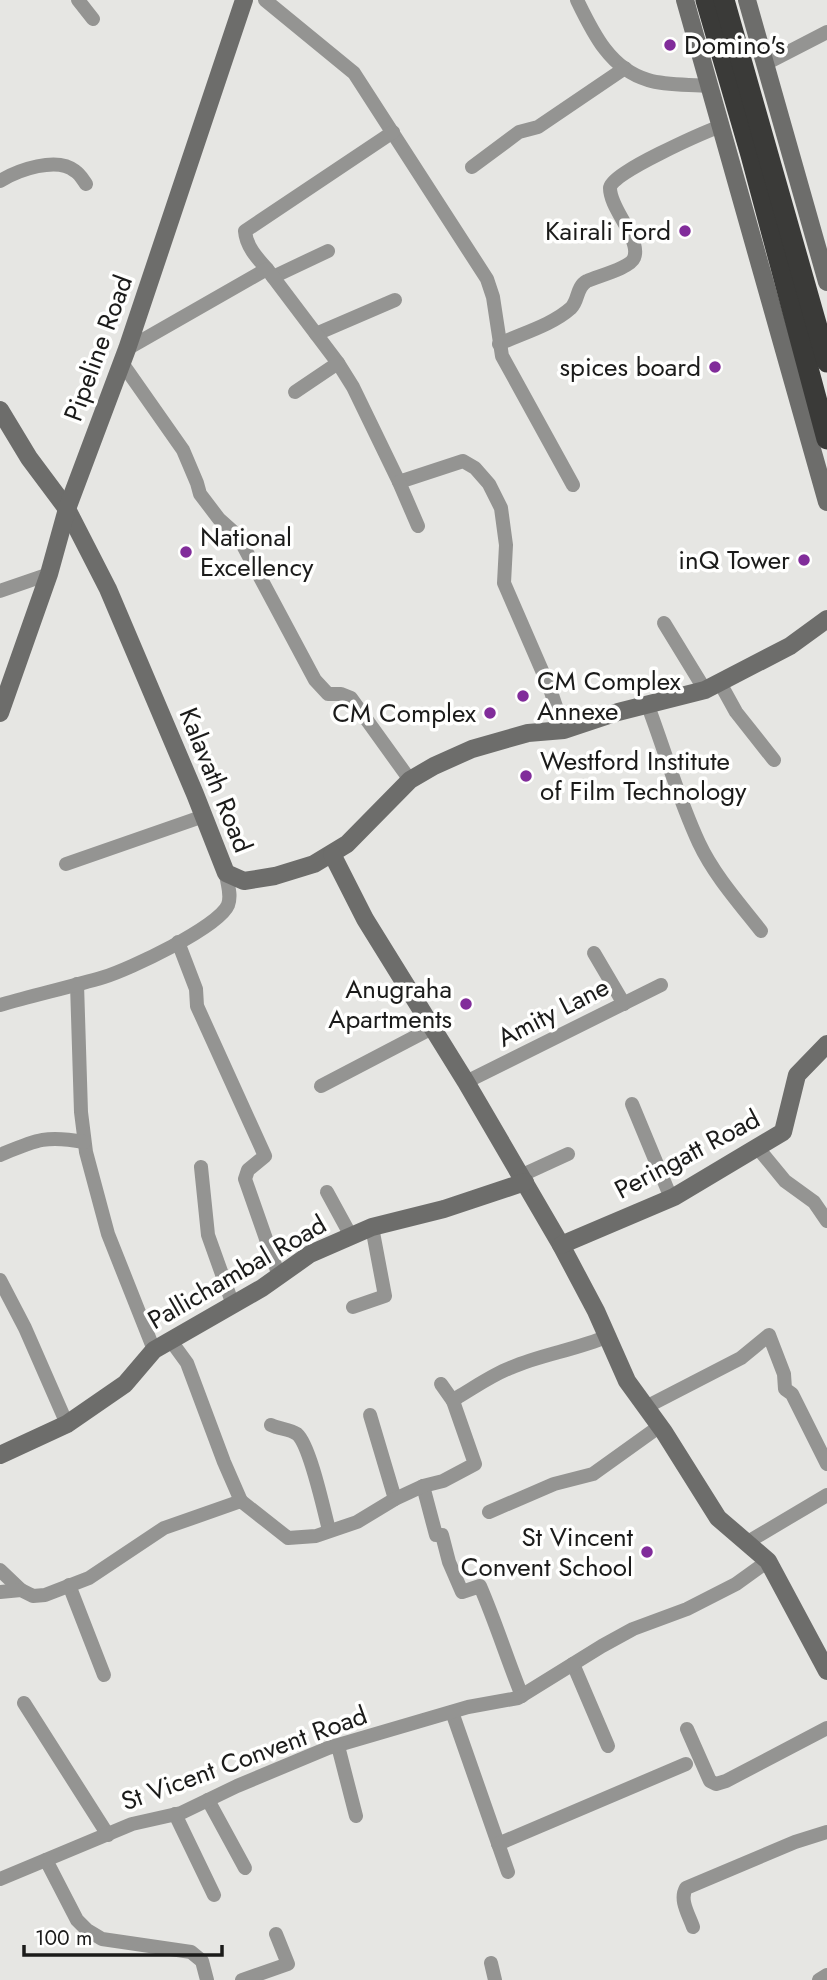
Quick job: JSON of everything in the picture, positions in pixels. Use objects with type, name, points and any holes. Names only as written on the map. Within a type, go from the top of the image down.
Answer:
[{"type":"highway","points":[[706,0],[751,155],[811,408],[827,439]]},
{"type":"highway","points":[[724,0],[827,362]]},
{"type":"street","points":[[78,0],[93,19]]},
{"type":"street","name":"Pipeline Road","points":[[0,713],[49,574],[68,509],[125,356],[244,0]]},
{"type":"street","points":[[265,0],[354,73],[487,279],[493,297],[502,356],[573,485]]},
{"type":"street","points":[[577,0],[596,38],[619,65],[649,80],[709,86]]},
{"type":"street","points":[[685,0],[721,126],[811,408],[827,502]]},
{"type":"street","points":[[747,0],[827,282]]},
{"type":"street","points":[[765,64],[827,32]]},
{"type":"street","points":[[472,167],[519,132],[538,127],[625,68]]},
{"type":"street","points":[[499,344],[561,316],[574,304],[577,292],[584,283],[631,263],[635,255],[634,244],[615,204],[610,188],[612,182],[642,163],[721,126]]},
{"type":"street","points":[[393,132],[245,231],[245,239],[354,387],[418,526]]},
{"type":"street","points":[[0,181],[34,166],[58,166],[74,170],[86,184]]},
{"type":"street","points":[[328,251],[270,273],[125,356],[183,450],[200,494],[219,519],[238,536],[315,680],[328,694],[341,694],[351,698],[410,780]]},
{"type":"street","points":[[316,334],[395,300]]},
{"type":"street","points":[[295,392],[338,363]]},
{"type":"street","name":"Kalavath Road","points":[[0,410],[29,458],[68,509],[108,589],[226,873],[244,881],[275,876],[314,864],[332,854],[347,844],[410,780],[434,766],[472,749],[528,733],[564,730],[618,712],[713,687],[790,646],[827,619]]},
{"type":"street","points":[[398,482],[463,461],[475,468],[489,484],[497,496],[505,524],[503,583],[550,689],[564,730]]},
{"type":"street","points":[[0,591],[49,574]]},
{"type":"street","points":[[664,623],[774,760]]},
{"type":"street","points":[[648,706],[670,772],[700,845],[731,895],[761,931]]},
{"type":"street","points":[[66,864],[204,816]]},
{"type":"street","points":[[332,854],[365,919],[466,1082],[561,1245],[608,1336],[614,1357],[627,1381],[660,1426],[718,1518],[768,1561],[827,1671]]},
{"type":"street","points":[[0,1005],[107,976],[213,923],[227,907],[230,892],[226,873]]},
{"type":"street","points":[[178,942],[196,989],[197,1006],[265,1156],[248,1170],[245,1179],[279,1276]]},
{"type":"street","points":[[594,953],[624,1004]]},
{"type":"street","points":[[78,984],[84,1142],[108,1234],[154,1350]]},
{"type":"street","name":"Amity Lane","points":[[466,1082],[661,985]]},
{"type":"street","points":[[321,1086],[432,1028]]},
{"type":"street","name":"Peringatt Road","points":[[561,1245],[671,1198],[783,1132],[797,1075],[827,1044]]},
{"type":"street","points":[[632,1104],[671,1198]]},
{"type":"street","points":[[0,1155],[33,1140],[61,1138],[84,1142]]},
{"type":"street","points":[[757,1147],[785,1181],[814,1202],[827,1221]]},
{"type":"street","points":[[522,1179],[568,1154]]},
{"type":"street","points":[[201,1167],[208,1235],[233,1305]]},
{"type":"street","name":"Pallichambal Road","points":[[0,1455],[67,1424],[125,1384],[154,1350],[233,1305],[310,1254],[372,1227],[444,1209],[522,1179]]},
{"type":"street","points":[[327,1192],[351,1236]]},
{"type":"street","points":[[353,1307],[385,1296],[372,1227]]},
{"type":"street","points":[[0,1280],[25,1328],[67,1424]]},
{"type":"street","points":[[646,1406],[741,1358],[769,1335],[785,1374],[785,1389],[792,1394],[827,1464]]},
{"type":"street","points":[[453,1401],[508,1368],[590,1344],[608,1336]]},
{"type":"street","points":[[171,1341],[187,1363],[241,1501],[288,1538],[316,1536],[357,1522],[395,1499],[423,1486],[443,1481],[475,1464],[453,1401],[441,1384]]},
{"type":"street","points":[[370,1415],[395,1499]]},
{"type":"street","points":[[271,1425],[294,1431],[302,1439],[329,1530]]},
{"type":"street","points":[[489,1513],[554,1485],[593,1474],[660,1426]]},
{"type":"street","points":[[423,1486],[436,1535],[442,1535],[449,1562],[462,1592],[480,1586],[522,1696]]},
{"type":"street","points":[[746,1543],[827,1495]]},
{"type":"street","points":[[0,1570],[21,1590],[33,1596],[45,1595],[89,1578],[164,1528],[241,1501]]},
{"type":"street","name":"St Vicent Convent Road","points":[[0,1879],[132,1824],[175,1814],[282,1766],[338,1746],[452,1712],[522,1696],[634,1629],[687,1609],[736,1584],[768,1561]]},
{"type":"street","points":[[69,1585],[104,1675]]},
{"type":"street","points":[[0,1592],[21,1590]]},
{"type":"street","points":[[573,1664],[608,1746]]},
{"type":"street","points":[[24,1703],[108,1835]]},
{"type":"street","points":[[452,1712],[508,1872]]},
{"type":"street","points":[[687,1729],[710,1781],[716,1784],[827,1728]]},
{"type":"street","points":[[338,1746],[356,1816]]},
{"type":"street","points":[[498,1844],[686,1765]]},
{"type":"street","points":[[208,1800],[245,1868]]},
{"type":"street","points":[[175,1814],[214,1895]]},
{"type":"street","points":[[694,1927],[683,1900],[686,1888],[795,1842],[827,1832]]},
{"type":"street","points":[[46,1860],[77,1920],[86,1930],[102,1938],[191,1952],[202,1961],[207,1980]]},
{"type":"street","points":[[242,1980],[288,1964],[276,1934]]},
{"type":"street","points":[[491,1963],[495,1980]]},
{"type":"street","points":[[819,1980],[827,1975]]},
{"type":"place","name":"Domino's","points":[[670,45]]},
{"type":"place","name":"Kairali Ford","points":[[685,231]]},
{"type":"place","name":"spices board","points":[[715,367]]},
{"type":"place","name":"National Excellency","points":[[186,552]]},
{"type":"place","name":"inQ Tower","points":[[804,560]]},
{"type":"place","name":"CM Complex Annexe","points":[[523,696]]},
{"type":"place","name":"CM Complex","points":[[490,713]]},
{"type":"place","name":"Westford Institute of Film Technology","points":[[526,776]]},
{"type":"place","name":"Anugraha Apartments","points":[[466,1004]]},
{"type":"place","name":"St Vincent Convent School","points":[[647,1552]]}]
